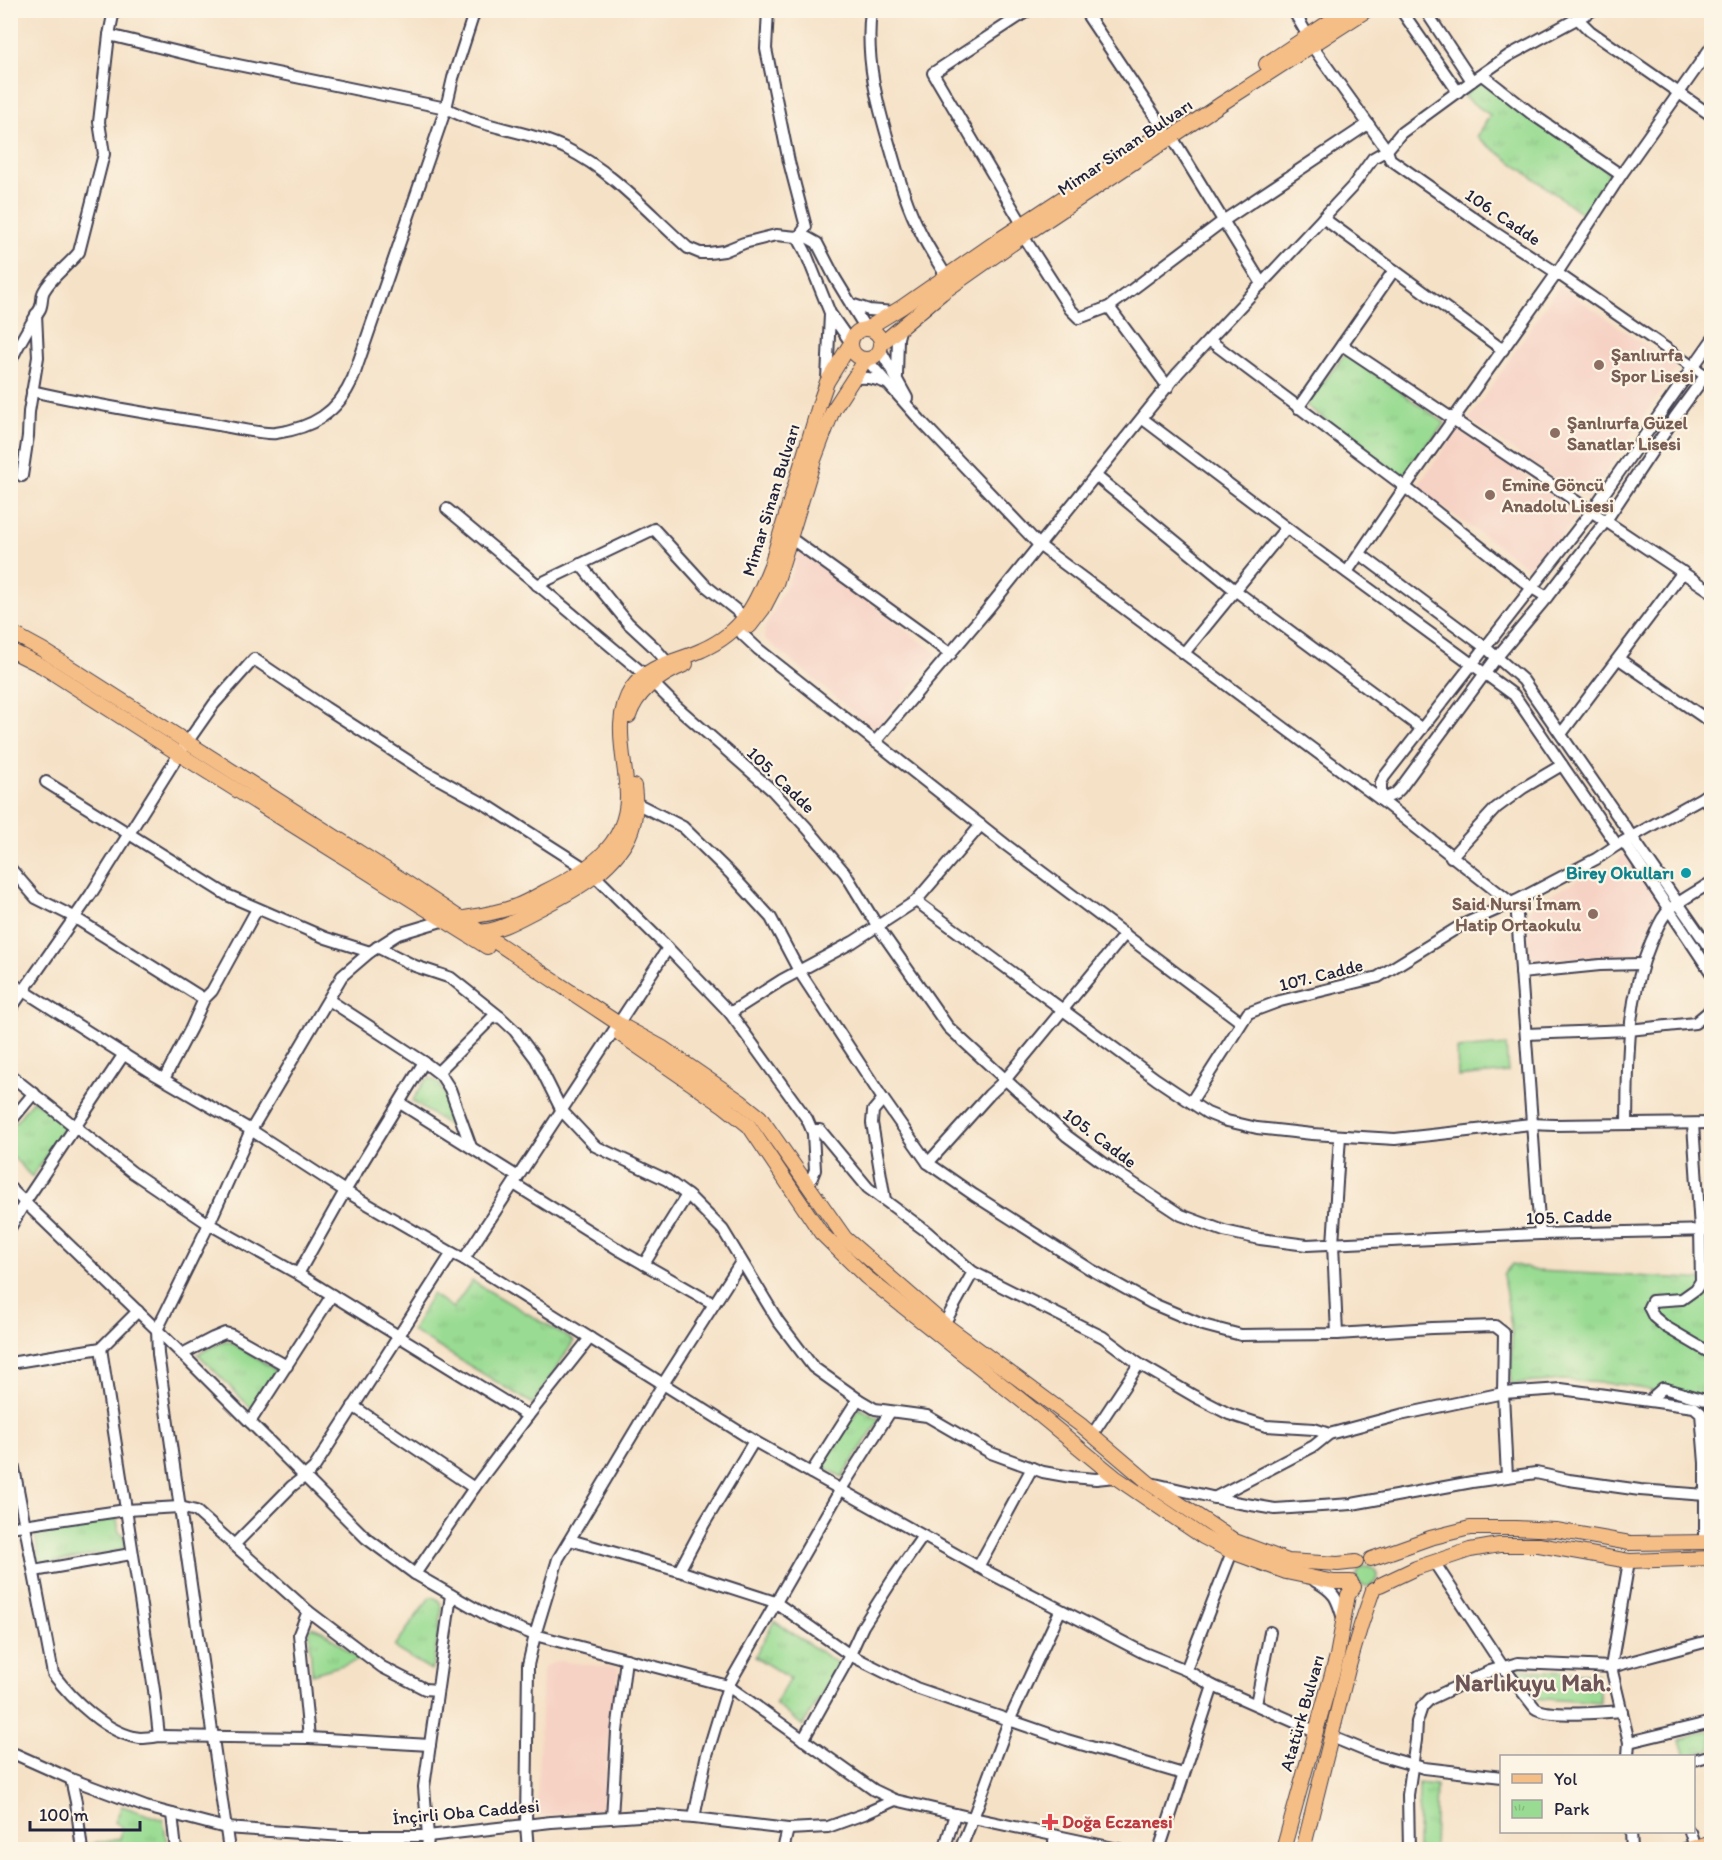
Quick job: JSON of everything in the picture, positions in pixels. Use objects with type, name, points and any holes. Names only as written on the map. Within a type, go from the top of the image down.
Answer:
[{"type":"main road","name":"Mimar Sinan Bulvarı","points":[[1310,41],[1347,10]]},
{"type":"main road","name":"Mimar Sinan Bulvarı","points":[[866,329],[946,276],[1022,230],[1310,41],[1367,10]]},
{"type":"main road","name":"Mimar Sinan Bulvarı","points":[[881,346],[942,293],[1022,230]]},
{"type":"main road","points":[[866,329],[877,334],[881,346],[874,357],[866,359],[854,354],[850,343],[855,332],[866,329]]},
{"type":"main road","name":"Mimar Sinan Bulvarı","points":[[481,932],[511,924],[566,895],[590,872],[623,824],[627,794],[620,721],[624,703],[631,689],[667,662],[702,651],[733,632],[746,618],[761,591],[771,565],[827,382],[850,343]]},
{"type":"main road","name":"Mimar Sinan Bulvarı","points":[[445,920],[462,925],[516,906],[590,872],[619,853],[629,836],[635,819],[636,803],[629,716],[632,706],[648,678],[730,645],[763,609],[776,584],[814,460],[833,410],[866,359]]},
{"type":"main road","points":[[10,632],[43,650],[187,742],[617,1027],[663,1048],[741,1101],[760,1117],[845,1238],[944,1324],[1092,1435],[1149,1483],[1235,1541],[1288,1561],[1338,1564],[1371,1559],[1430,1538],[1470,1528],[1515,1527],[1556,1530],[1630,1544],[1708,1542]]},
{"type":"main road","points":[[10,650],[42,666],[445,920]]},
{"type":"main road","points":[[462,925],[481,932],[617,1027],[749,1126],[821,1233],[866,1277],[1115,1477],[1203,1537],[1232,1552],[1286,1572],[1353,1584],[1365,1592],[1416,1568],[1470,1550],[1509,1545],[1539,1545],[1629,1561],[1712,1558]]},
{"type":"main road","points":[[1371,1559],[1380,1565],[1382,1570],[1382,1580],[1377,1588]]},
{"type":"main road","points":[[1353,1584],[1350,1573],[1356,1562]]},
{"type":"main road","name":"Atatürk Bulvarı","points":[[1283,1850],[1337,1656],[1348,1595],[1353,1584]]},
{"type":"main road","name":"Atatürk Bulvarı","points":[[1303,1850],[1354,1647],[1377,1588]]},
{"type":"main road","points":[[1690,1848],[1712,1842]]},
{"type":"street","points":[[10,363],[18,345],[42,306],[43,292],[80,252],[104,154],[99,122],[114,10]]},
{"type":"street","points":[[32,391],[71,400],[273,434],[309,426],[328,413],[347,393],[353,378],[446,108],[453,78],[475,10]]},
{"type":"street","points":[[768,10],[766,49],[789,162],[806,227],[798,238]]},
{"type":"street","points":[[871,10],[868,33],[871,73],[880,113],[901,186],[920,232],[946,276]]},
{"type":"street","points":[[1029,10],[933,73],[1022,230],[1070,309],[1079,318],[1109,307],[1223,221],[1368,124]]},
{"type":"street","points":[[1084,10],[1169,134],[1262,284]]},
{"type":"street","name":"106. Cadde","points":[[1293,10],[1310,41],[1387,150],[1390,159],[1708,378]]},
{"type":"street","points":[[1401,10],[1458,92]]},
{"type":"street","points":[[1425,10],[1472,81]]},
{"type":"street","points":[[875,742],[951,654],[1168,387],[1352,187],[1373,158],[1387,150],[1401,133],[1508,56],[1593,10]]},
{"type":"street","points":[[1578,19],[1590,31],[1712,116]]},
{"type":"street","points":[[109,35],[198,57],[446,108],[461,116],[540,137],[570,150],[601,170],[688,248],[700,253],[724,250],[776,235],[808,238],[817,243],[866,329]]},
{"type":"street","points":[[1347,572],[1557,273],[1621,175],[1712,46]]},
{"type":"street","points":[[1482,75],[1532,114],[1621,175]]},
{"type":"street","points":[[1323,218],[1503,350]]},
{"type":"street","points":[[798,238],[830,313],[850,343]]},
{"type":"street","points":[[1298,408],[1394,270]]},
{"type":"street","points":[[850,303],[869,310],[894,312]]},
{"type":"street","points":[[1109,307],[1168,387]]},
{"type":"street","points":[[827,382],[830,313]]},
{"type":"street","points":[[22,476],[38,357],[36,314]]},
{"type":"street","points":[[892,382],[901,327]]},
{"type":"street","points":[[1209,340],[1405,487],[1532,588],[1547,597]]},
{"type":"street","points":[[1381,800],[1381,783],[1384,777],[1591,512],[1712,340]]},
{"type":"street","points":[[1342,345],[1712,591]]},
{"type":"street","points":[[881,346],[892,382]]},
{"type":"street","points":[[866,359],[892,382],[920,420],[1040,546],[1381,800],[1451,857],[1513,902],[1526,1034],[1540,1234]]},
{"type":"street","points":[[852,380],[861,377],[892,382]]},
{"type":"street","points":[[1381,800],[1400,789],[1464,699],[1605,522],[1675,417],[1708,378]]},
{"type":"street","points":[[1143,419],[1286,528],[1514,695],[1562,765],[1712,952]]},
{"type":"street","points":[[1096,476],[1236,591],[1422,729]]},
{"type":"street","name":"105. Cadde","points":[[447,509],[648,678],[676,706],[772,791],[845,873],[948,1027],[1067,1136],[1181,1215],[1224,1231],[1260,1239],[1307,1245],[1706,1229]]},
{"type":"street","points":[[1184,653],[1286,528]]},
{"type":"street","points":[[537,585],[654,529],[706,586],[746,618]]},
{"type":"street","points":[[789,537],[951,654]]},
{"type":"street","points":[[1360,554],[1486,648],[1523,680],[1561,734],[1624,842]]},
{"type":"street","points":[[580,564],[628,623],[667,662]]},
{"type":"street","points":[[1561,734],[1683,572]]},
{"type":"street","points":[[742,634],[981,825],[1241,1022]]},
{"type":"street","points":[[10,1010],[75,917],[187,742],[214,704],[254,659],[424,771],[488,806],[590,872],[668,948],[730,1013],[807,1119],[813,1133],[815,1170],[808,1187]]},
{"type":"street","points":[[1619,659],[1712,723]]},
{"type":"street","points":[[1451,857],[1496,808],[1523,788],[1562,765]]},
{"type":"street","points":[[46,782],[226,895],[326,938],[373,950],[451,978],[514,1031],[536,1059],[562,1111],[595,1146],[667,1180],[687,1195],[723,1230],[778,1321],[813,1367],[858,1399],[875,1409],[927,1416],[991,1454],[1043,1472],[1071,1478],[1115,1477]]},
{"type":"street","points":[[1707,794],[1712,809]]},
{"type":"street","name":"107. Cadde","points":[[1191,1102],[1248,1013],[1280,1001],[1378,977],[1462,925],[1513,902],[1596,859],[1707,794]]},
{"type":"street","points":[[636,803],[683,827],[730,873],[771,918],[799,971],[928,1163],[1090,1269],[1151,1303],[1203,1325],[1241,1335],[1337,1334],[1495,1326],[1504,1332],[1503,1393],[1506,1477]]},
{"type":"street","points":[[730,1013],[799,971],[879,927],[916,901],[981,825]]},
{"type":"street","points":[[10,868],[36,898],[75,917],[204,999]]},
{"type":"street","points":[[1626,1124],[1629,1030],[1642,964],[1656,930],[1674,906],[1712,882]]},
{"type":"street","points":[[916,901],[1156,1079],[1207,1113],[1227,1121],[1257,1128],[1395,1139],[1531,1124],[1712,1123]]},
{"type":"street","points":[[1674,906],[1712,974]]},
{"type":"street","points":[[164,1079],[204,999],[212,991],[257,909]]},
{"type":"street","points":[[229,1850],[158,1354],[157,1330],[209,1224],[250,1130],[342,976],[373,950],[398,934],[445,920]]},
{"type":"street","points":[[928,1163],[1005,1080],[1125,934]]},
{"type":"street","points":[[464,1259],[668,948]]},
{"type":"street","points":[[1521,973],[1600,965],[1642,964]]},
{"type":"street","points":[[10,982],[345,1191],[464,1259],[754,1441],[1060,1611],[1144,1653],[1186,1670],[1213,1686],[1315,1731]]},
{"type":"street","points":[[329,1000],[438,1072],[450,1089],[471,1148]]},
{"type":"street","points":[[1526,1034],[1629,1030],[1695,1023],[1712,1006]]},
{"type":"street","points":[[438,1072],[492,1018],[500,1017]]},
{"type":"street","points":[[10,1228],[124,1054]]},
{"type":"street","points":[[298,1274],[345,1191],[424,1062]]},
{"type":"street","points":[[10,1075],[132,1172],[209,1224],[298,1274],[528,1416]]},
{"type":"street","points":[[10,1122],[34,1094]]},
{"type":"street","points":[[883,1099],[873,1111],[872,1123],[885,1200]]},
{"type":"street","points":[[400,1103],[644,1264],[714,1304]]},
{"type":"street","points":[[1693,1124],[1706,1229],[1701,1281],[1696,1289],[1682,1299],[1652,1301],[1649,1307],[1654,1317],[1660,1322],[1712,1354]]},
{"type":"street","points":[[813,1133],[816,1130],[824,1133],[836,1151],[868,1188],[926,1231],[973,1272],[1103,1337],[1139,1364],[1229,1414],[1266,1426],[1314,1429],[1329,1434]]},
{"type":"street","points":[[1337,1334],[1333,1244],[1340,1136]]},
{"type":"street","points":[[10,1188],[182,1354],[366,1538],[415,1574],[490,1617],[535,1635],[728,1686],[874,1790],[895,1800],[1123,1850]]},
{"type":"street","points":[[644,1264],[687,1195]]},
{"type":"street","points":[[235,1544],[314,1467],[452,1253]]},
{"type":"street","points":[[528,1850],[526,1825],[528,1665],[558,1559],[663,1384],[741,1262]]},
{"type":"street","points":[[944,1324],[973,1272]]},
{"type":"street","points":[[250,1422],[332,1295]]},
{"type":"street","points":[[10,1363],[100,1348],[138,1311]]},
{"type":"street","points":[[182,1354],[225,1333],[287,1366]]},
{"type":"street","points":[[415,1574],[474,1488],[590,1338]]},
{"type":"street","points":[[100,1348],[154,1690],[159,1736]]},
{"type":"street","points":[[1092,1435],[1139,1364]]},
{"type":"street","points":[[1652,1401],[1663,1388],[1712,1402]]},
{"type":"street","points":[[1214,1498],[1314,1446],[1329,1434],[1400,1415],[1503,1393],[1561,1389],[1694,1407],[1701,1413],[1708,1542]]},
{"type":"street","points":[[810,1473],[858,1399]]},
{"type":"street","points":[[353,1406],[474,1488]]},
{"type":"street","points":[[694,1818],[706,1758],[728,1686],[841,1489],[890,1412]]},
{"type":"street","points":[[679,1571],[704,1524],[754,1441]]},
{"type":"street","points":[[10,1447],[53,1674],[64,1688],[100,1721],[119,1732],[140,1738],[159,1736],[309,1738],[430,1745]]},
{"type":"street","points":[[978,1567],[1032,1468]]},
{"type":"street","points":[[1149,1483],[1275,1509],[1352,1504],[1536,1473],[1640,1490],[1705,1495]]},
{"type":"street","points":[[10,1527],[126,1510],[180,1507],[196,1511],[308,1611],[382,1667],[425,1689],[437,1690]]},
{"type":"street","points":[[803,1740],[850,1655],[863,1626],[923,1536]]},
{"type":"street","points":[[570,1540],[679,1571],[775,1602],[850,1655],[916,1688],[1008,1721],[1183,1774]]},
{"type":"street","points":[[1186,1670],[1232,1552]]},
{"type":"street","points":[[34,1571],[131,1554]]},
{"type":"street","points":[[1628,1755],[1629,1742],[1611,1667],[1629,1561]]},
{"type":"street","points":[[1434,1562],[1503,1667],[1540,1712],[1622,1711]]},
{"type":"street","points":[[1307,1576],[1329,1588],[1338,1599],[1343,1623]]},
{"type":"street","points":[[427,1850],[424,1787],[451,1595]]},
{"type":"street","points":[[308,1611],[299,1634],[309,1738]]},
{"type":"street","points":[[960,1850],[1008,1721],[1060,1611]]},
{"type":"street","points":[[1256,1704],[1270,1632]]},
{"type":"street","points":[[1409,1850],[1408,1795],[1417,1722],[1422,1707],[1430,1699],[1490,1671],[1518,1663],[1611,1667],[1712,1640]]},
{"type":"street","points":[[612,1818],[617,1732],[626,1659]]},
{"type":"street","points":[[1159,1850],[1213,1686]]},
{"type":"street","points":[[1629,1742],[1712,1722]]},
{"type":"street","points":[[1332,1737],[1371,1753],[1424,1768],[1500,1777]]},
{"type":"street","name":"İnçirli Oba Caddesi","points":[[10,1754],[15,1754],[71,1779],[146,1807],[226,1828],[344,1836],[425,1836],[654,1815],[789,1829],[828,1827],[895,1800]]},
{"type":"street","points":[[1695,1760],[1712,1755]]},
{"type":"street","points":[[71,1779],[82,1850]]},
{"type":"street","points":[[172,1814],[176,1850]]},
{"type":"street","points":[[944,1850],[955,1814]]},
{"type":"street","points":[[973,1818],[1081,1850]]},
{"type":"street","points":[[783,1850],[789,1829]]},
{"type":"street","points":[[1631,1833],[1632,1850]]},
{"type":"street","points":[[420,1850],[425,1836]]},
{"type":"shaded area","points":[[1559,285],[1677,368],[1587,500],[1469,420]]},
{"type":"shaded area","name":"Emine Göncü Anadolu Lisesi","points":[[1458,429],[1579,513],[1534,572],[1416,488]]},
{"type":"shaded area","points":[[804,552],[935,652],[936,656],[878,727],[871,727],[764,638],[765,627],[792,573],[797,553]]},
{"type":"shaded area","name":"Said Nursi İmam Hatip Ortaokulu","points":[[1627,852],[1661,899],[1640,954],[1531,962],[1526,925],[1533,904],[1590,873],[1615,867],[1621,855]]},
{"type":"shaded area","points":[[558,1661],[619,1668],[601,1809],[545,1816],[536,1814],[543,1673],[544,1667]]},
{"type":"green space","points":[[1476,82],[1484,83],[1611,174],[1583,214],[1477,137],[1490,115],[1464,97]]},
{"type":"green space","points":[[1345,354],[1445,423],[1402,477],[1306,405]]},
{"type":"green space","points":[[1506,1045],[1508,1072],[1458,1077],[1457,1049]]},
{"type":"green space","points":[[430,1078],[439,1083],[459,1124],[454,1129],[412,1101],[425,1081]]},
{"type":"green space","points":[[33,1100],[66,1126],[32,1177],[11,1155],[10,1129]]},
{"type":"green space","points":[[1512,1264],[1537,1271],[1711,1280],[1711,1406],[1628,1385],[1563,1380],[1511,1384],[1512,1333],[1503,1275]]},
{"type":"green space","points":[[472,1281],[574,1341],[533,1404],[412,1331],[432,1294],[453,1308]]},
{"type":"green space","points":[[229,1341],[277,1371],[252,1409],[198,1354]]},
{"type":"green space","points":[[859,1408],[880,1419],[842,1477],[822,1466]]},
{"type":"green space","points":[[117,1519],[119,1533],[123,1534],[126,1549],[40,1565],[34,1527]]},
{"type":"green space","points":[[1363,1566],[1371,1566],[1377,1572],[1377,1580],[1371,1586],[1363,1586],[1357,1580],[1357,1572]]},
{"type":"green space","points":[[430,1597],[438,1600],[442,1607],[431,1670],[399,1651],[395,1646]]},
{"type":"green space","points":[[774,1621],[839,1664],[803,1726],[775,1704],[790,1678],[755,1657]]},
{"type":"green space","points":[[312,1627],[323,1631],[360,1660],[312,1674],[309,1629]]},
{"type":"green space","points":[[1513,1669],[1597,1674],[1600,1703],[1533,1698]]},
{"type":"green space","points":[[1711,1730],[1711,1750],[1685,1755],[1680,1740]]},
{"type":"green space","points":[[1419,1783],[1436,1785],[1434,1849],[1418,1849]]},
{"type":"green space","points":[[122,1806],[163,1820],[168,1849],[86,1849],[85,1845],[120,1839],[122,1827],[115,1822]]},
{"type":"place","name":"Şanlıurfa Spor Lisesi","points":[[1599,365]]},
{"type":"place","name":"Şanlıurfa Güzel Sanatlar Lisesi","points":[[1555,433]]},
{"type":"place","name":"Emine Göncü Anadolu Lisesi","points":[[1490,495]]},
{"type":"place","name":"Birey Okulları","points":[[1686,873]]},
{"type":"place","name":"Said Nursi İmam Hatip Ortaokulu","points":[[1593,914]]},
{"type":"place","name":"Doğa Eczanesi","points":[[1050,1822]]},
{"type":"district","name":"Narlıkuyu Mah.","points":[[1533,1682]]}]
